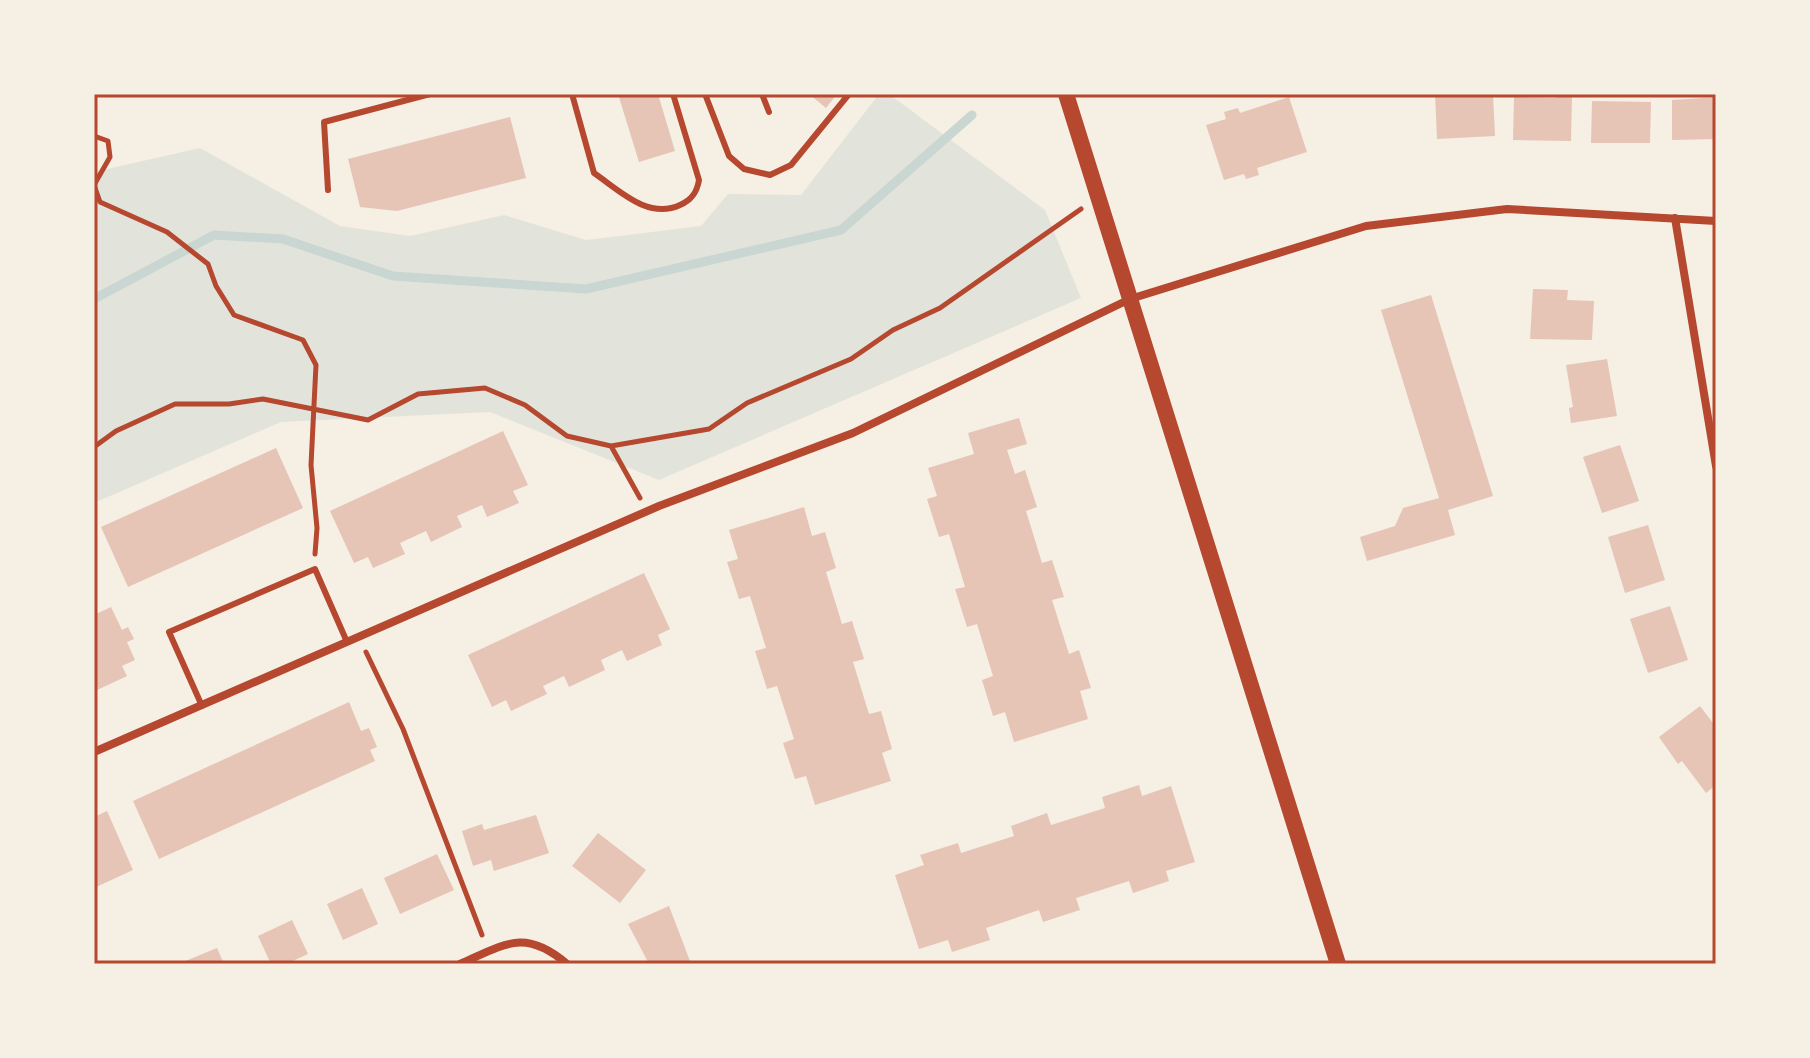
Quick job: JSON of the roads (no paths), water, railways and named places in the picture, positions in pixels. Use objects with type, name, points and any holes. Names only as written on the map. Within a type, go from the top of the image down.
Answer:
[{"type":"main road","points":[[1069,98],[1338,964]]},
{"type":"street","points":[[94,752],[647,511],[853,433],[1130,299],[1366,226],[1507,209],[1716,221]]},
{"type":"street","points":[[1675,218],[1716,466]]},
{"type":"street","points":[[460,964],[507,943],[543,945],[567,964]]},
{"type":"lane","points":[[328,190],[324,122],[428,94]]},
{"type":"lane","points":[[572,94],[594,173],[652,209],[664,210],[691,198],[697,191],[699,180],[673,94]]},
{"type":"lane","points":[[705,94],[729,156],[744,169],[770,175],[791,165],[849,94]]},
{"type":"lane","points":[[762,94],[769,112]]},
{"type":"lane","points":[[202,706],[169,632],[315,569],[347,642]]},
{"type":"waterway","points":[[94,299],[214,235],[283,239],[393,276],[586,289],[841,230],[972,115]]}]
